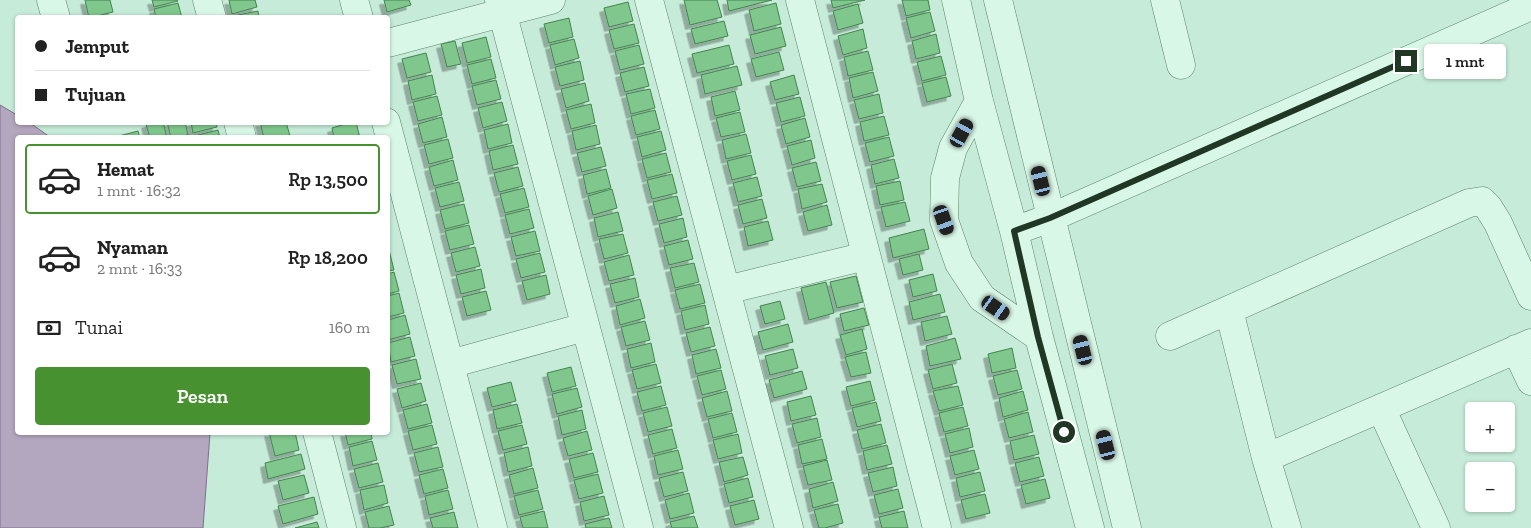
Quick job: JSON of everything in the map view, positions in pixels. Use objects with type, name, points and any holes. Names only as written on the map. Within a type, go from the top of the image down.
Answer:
[{"type":"street","points":[[51,0],[55,15]]},
{"type":"street","points":[[207,0],[211,15]]},
{"type":"street","points":[[354,0],[358,15]]},
{"type":"street","points":[[390,41],[500,6],[551,0]]},
{"type":"street","points":[[649,0],[789,528]]},
{"type":"street","points":[[800,0],[937,528]]},
{"type":"street","points":[[956,0],[979,101],[1014,231],[1038,337],[1090,528],[1126,524],[998,0]]},
{"type":"street","points":[[1169,1],[1181,64]]},
{"type":"street","points":[[500,6],[639,528]]},
{"type":"street","points":[[1014,231],[1050,218],[1531,6]]},
{"type":"street","points":[[979,101],[953,148],[945,178],[944,220],[959,263],[982,298],[1038,337]]},
{"type":"street","points":[[390,137],[493,528]]},
{"type":"street","points":[[1170,336],[1469,203],[1482,201],[1498,222],[1531,296]]},
{"type":"street","points":[[726,290],[866,256]]},
{"type":"street","points":[[1229,310],[1266,458],[1287,528]]},
{"type":"street","points":[[450,364],[585,327]]},
{"type":"street","points":[[1266,458],[1524,346],[1531,381]]},
{"type":"street","points":[[1381,408],[1436,528]]},
{"type":"street","points":[[319,435],[342,528]]},
{"type":"shaded area","points":[[0,105],[15,114],[15,125],[33,125],[47,135],[15,135],[15,435],[210,435],[203,528],[0,528]]},
{"type":"building","points":[[85,0],[110,0],[113,12],[101,15],[88,15]]},
{"type":"building","points":[[152,0],[177,0],[178,1],[154,7]]},
{"type":"building","points":[[229,0],[255,0],[257,7],[232,14]]},
{"type":"building","points":[[384,0],[409,0],[411,5],[387,12]]},
{"type":"building","points":[[684,0],[717,0],[722,17],[690,25]]},
{"type":"building","points":[[727,0],[772,0],[729,11]]},
{"type":"building","points":[[831,0],[865,0],[833,8]]},
{"type":"building","points":[[902,0],[928,0],[930,10],[906,16]]},
{"type":"building","points":[[628,2],[633,21],[609,27],[604,8]]},
{"type":"building","points":[[178,3],[181,15],[155,15],[154,9]]},
{"type":"building","points":[[776,3],[781,24],[754,31],[749,10]]},
{"type":"building","points":[[858,4],[863,23],[838,30],[833,11]]},
{"type":"building","points":[[258,11],[259,15],[238,15]]},
{"type":"building","points":[[930,12],[935,31],[911,38],[906,18]]},
{"type":"building","points":[[569,18],[573,37],[549,43],[544,24]]},
{"type":"building","points":[[724,21],[728,36],[695,44],[691,29]]},
{"type":"building","points":[[634,24],[639,43],[614,49],[609,30]]},
{"type":"building","points":[[781,27],[786,46],[755,54],[750,35]]},
{"type":"building","points":[[863,29],[867,48],[843,55],[838,36]]},
{"type":"building","points":[[936,34],[940,53],[916,59],[912,41]]},
{"type":"building","points":[[486,37],[491,57],[467,63],[462,43]]},
{"type":"building","points":[[574,39],[579,58],[555,65],[550,45]]},
{"type":"building","points":[[455,41],[461,64],[447,67],[441,44]]},
{"type":"building","points":[[639,45],[644,64],[620,70],[615,51]]},
{"type":"building","points":[[729,45],[734,64],[697,73],[692,54]]},
{"type":"building","points":[[868,51],[873,70],[848,76],[844,57]]},
{"type":"building","points":[[779,52],[784,70],[756,77],[751,59]]},
{"type":"building","points":[[426,53],[431,72],[407,78],[402,59]]},
{"type":"building","points":[[941,56],[946,75],[922,81],[917,62]]},
{"type":"building","points":[[491,59],[496,78],[472,84],[467,65]]},
{"type":"building","points":[[580,61],[584,80],[560,86],[555,67]]},
{"type":"building","points":[[737,66],[742,85],[705,94],[701,75]]},
{"type":"building","points":[[644,67],[649,86],[625,92],[620,73]]},
{"type":"building","points":[[873,72],[878,91],[853,98],[849,78]]},
{"type":"building","points":[[432,75],[436,94],[412,100],[408,81]]},
{"type":"building","points":[[794,75],[799,94],[775,100],[770,82]]},
{"type":"building","points":[[946,77],[951,96],[927,102],[922,83]]},
{"type":"building","points":[[496,80],[501,99],[477,105],[472,86]]},
{"type":"building","points":[[585,83],[589,101],[566,108],[561,89]]},
{"type":"building","points":[[650,89],[655,108],[631,114],[626,94]]},
{"type":"building","points":[[735,91],[740,110],[715,116],[711,97]]},
{"type":"building","points":[[879,94],[883,113],[859,119],[854,100]]},
{"type":"building","points":[[437,96],[442,115],[418,121],[413,102]]},
{"type":"building","points":[[800,97],[805,116],[781,122],[776,103]]},
{"type":"building","points":[[502,102],[507,121],[483,128],[478,108]]},
{"type":"building","points":[[591,104],[595,123],[571,129],[566,110]]},
{"type":"building","points":[[655,110],[660,129],[636,135],[631,116]]},
{"type":"building","points":[[740,112],[745,132],[721,137],[716,118]]},
{"type":"building","points":[[884,116],[889,135],[864,141],[860,122]]},
{"type":"building","points":[[442,117],[447,137],[423,143],[418,124]]},
{"type":"building","points":[[805,118],[810,137],[786,144],[781,125]]},
{"type":"building","points":[[508,124],[512,143],[488,149],[484,130]]},
{"type":"building","points":[[146,125],[164,125],[166,135],[149,135]]},
{"type":"building","points":[[168,125],[186,125],[188,135],[170,135]]},
{"type":"building","points":[[192,125],[217,125],[217,127],[193,133]]},
{"type":"building","points":[[261,125],[287,125],[290,135],[263,135]]},
{"type":"building","points":[[342,125],[357,125],[359,135],[333,135],[332,128]]},
{"type":"building","points":[[596,125],[600,144],[576,150],[572,131]]},
{"type":"building","points":[[218,130],[219,135],[198,135]]},
{"type":"building","points":[[138,131],[139,135],[123,135]]},
{"type":"building","points":[[661,131],[666,150],[642,157],[637,137]]},
{"type":"building","points":[[746,134],[751,153],[726,159],[722,140]]},
{"type":"building","points":[[889,137],[894,156],[870,162],[865,143]]},
{"type":"building","points":[[448,139],[453,158],[429,164],[424,145]]},
{"type":"building","points":[[811,140],[815,158],[792,165],[787,146]]},
{"type":"building","points":[[513,145],[518,164],[493,170],[489,151]]},
{"type":"building","points":[[601,147],[606,166],[582,172],[577,153]]},
{"type":"building","points":[[666,153],[671,172],[647,178],[642,159]]},
{"type":"building","points":[[751,155],[756,174],[732,180],[727,161]]},
{"type":"building","points":[[894,159],[899,178],[875,184],[871,165]]},
{"type":"building","points":[[453,160],[458,180],[434,186],[429,167]]},
{"type":"building","points":[[816,162],[821,181],[797,187],[792,168]]},
{"type":"building","points":[[518,167],[523,186],[499,192],[494,173]]},
{"type":"building","points":[[606,169],[611,188],[587,194],[583,175]]},
{"type":"building","points":[[672,174],[677,193],[652,199],[647,180]]},
{"type":"building","points":[[757,177],[762,196],[738,202],[733,183]]},
{"type":"building","points":[[900,181],[904,200],[880,205],[876,186]]},
{"type":"building","points":[[459,182],[464,201],[440,207],[435,188]]},
{"type":"building","points":[[822,184],[827,202],[802,209],[798,189]]},
{"type":"building","points":[[524,188],[529,207],[505,213],[500,194]]},
{"type":"building","points":[[612,189],[617,208],[593,215],[588,196]]},
{"type":"building","points":[[677,196],[682,215],[658,221],[653,202]]},
{"type":"building","points":[[762,199],[767,218],[743,224],[738,205]]},
{"type":"building","points":[[905,202],[910,221],[886,227],[881,207]]},
{"type":"building","points":[[464,204],[469,223],[445,229],[440,210]]},
{"type":"building","points":[[827,205],[832,225],[808,231],[803,212]]},
{"type":"building","points":[[529,209],[534,228],[510,234],[505,215]]},
{"type":"building","points":[[618,212],[623,231],[598,237],[594,218]]},
{"type":"building","points":[[683,218],[687,237],[664,243],[659,224]]},
{"type":"building","points":[[768,221],[773,240],[748,246],[744,227]]},
{"type":"building","points":[[469,225],[474,244],[450,250],[445,231]]},
{"type":"building","points":[[924,229],[929,249],[893,258],[889,238]]},
{"type":"building","points":[[535,231],[540,251],[516,256],[511,237]]},
{"type":"building","points":[[623,234],[628,253],[604,259],[599,239]]},
{"type":"building","points":[[688,240],[693,259],[669,265],[664,246]]},
{"type":"building","points":[[475,247],[480,266],[456,272],[451,253]]},
{"type":"building","points":[[540,253],[545,272],[521,278],[516,259]]},
{"type":"building","points":[[390,254],[394,270],[390,271]]},
{"type":"building","points":[[919,254],[923,270],[903,275],[899,259]]},
{"type":"building","points":[[629,255],[634,275],[609,281],[604,262]]},
{"type":"building","points":[[694,263],[699,282],[675,288],[670,268]]},
{"type":"building","points":[[481,269],[485,288],[461,294],[456,275]]},
{"type":"building","points":[[394,272],[399,291],[390,293],[390,273]]},
{"type":"building","points":[[933,274],[937,291],[913,297],[909,280]]},
{"type":"building","points":[[546,275],[550,294],[527,300],[522,281]]},
{"type":"building","points":[[856,276],[863,302],[837,308],[830,282]]},
{"type":"building","points":[[635,278],[639,297],[615,303],[610,284]]},
{"type":"building","points":[[826,282],[834,313],[809,320],[801,288]]},
{"type":"building","points":[[700,284],[705,303],[680,309],[675,290]]},
{"type":"building","points":[[486,291],[491,310],[467,316],[462,297]]},
{"type":"building","points":[[399,293],[404,313],[390,316],[390,295]]},
{"type":"building","points":[[940,294],[945,312],[913,320],[909,302]]},
{"type":"building","points":[[640,299],[645,318],[620,325],[616,306]]},
{"type":"building","points":[[780,301],[785,319],[765,324],[760,306]]},
{"type":"building","points":[[705,305],[709,324],[685,330],[681,311]]},
{"type":"building","points":[[864,308],[869,325],[844,331],[840,314]]},
{"type":"building","points":[[405,315],[410,334],[390,339],[390,319]]},
{"type":"building","points":[[947,316],[952,334],[925,341],[921,322]]},
{"type":"building","points":[[645,321],[650,340],[626,346],[621,327]]},
{"type":"building","points":[[788,324],[793,342],[763,350],[758,332]]},
{"type":"building","points":[[710,327],[715,346],[691,352],[686,333]]},
{"type":"building","points":[[862,329],[867,349],[846,355],[840,335]]},
{"type":"building","points":[[410,337],[415,356],[391,362],[390,342]]},
{"type":"building","points":[[955,338],[961,359],[930,366],[926,346]]},
{"type":"building","points":[[651,343],[655,362],[631,368],[627,349]]},
{"type":"building","points":[[1012,348],[1016,368],[992,373],[988,354]]},
{"type":"building","points":[[716,349],[721,368],[696,374],[692,355]]},
{"type":"building","points":[[793,349],[798,368],[770,375],[765,356]]},
{"type":"building","points":[[866,352],[871,373],[851,377],[845,357]]},
{"type":"building","points":[[416,359],[421,379],[397,384],[392,365]]},
{"type":"building","points":[[656,364],[661,383],[637,389],[632,370]]},
{"type":"building","points":[[952,364],[957,383],[933,389],[928,370]]},
{"type":"building","points":[[571,367],[576,386],[552,392],[547,373]]},
{"type":"building","points":[[721,370],[726,389],[702,395],[697,376]]},
{"type":"building","points":[[1017,370],[1022,389],[998,395],[993,376]]},
{"type":"building","points":[[802,371],[807,389],[774,398],[769,380]]},
{"type":"building","points":[[870,381],[875,400],[851,406],[846,387]]},
{"type":"building","points":[[511,382],[516,401],[492,407],[487,388]]},
{"type":"building","points":[[421,383],[426,401],[402,408],[397,389]]},
{"type":"building","points":[[661,386],[666,405],[642,411],[637,392]]},
{"type":"building","points":[[958,386],[963,405],[939,411],[933,391]]},
{"type":"building","points":[[577,388],[582,407],[557,414],[552,394]]},
{"type":"building","points":[[727,391],[732,411],[707,417],[702,398]]},
{"type":"building","points":[[1023,391],[1028,410],[1003,417],[999,398]]},
{"type":"building","points":[[811,396],[816,415],[791,421],[787,402]]},
{"type":"building","points":[[876,402],[881,421],[857,427],[852,408]]},
{"type":"building","points":[[427,404],[432,423],[408,429],[403,410]]},
{"type":"building","points":[[517,404],[522,423],[497,429],[493,410]]},
{"type":"building","points":[[667,407],[672,426],[648,432],[643,413]]},
{"type":"building","points":[[963,407],[968,426],[944,432],[939,413]]},
{"type":"building","points":[[582,410],[586,429],[562,435],[558,416]]},
{"type":"building","points":[[1028,412],[1033,432],[1009,438],[1004,419]]},
{"type":"building","points":[[732,413],[737,432],[713,438],[708,419]]},
{"type":"building","points":[[817,418],[821,437],[797,443],[792,424]]},
{"type":"building","points":[[881,424],[886,443],[862,449],[857,430]]},
{"type":"building","points":[[432,425],[437,444],[413,450],[408,431]]},
{"type":"building","points":[[522,425],[527,444],[503,450],[498,431]]},
{"type":"building","points":[[969,428],[973,447],[950,453],[945,434]]},
{"type":"building","points":[[672,429],[677,448],[653,454],[648,435]]},
{"type":"building","points":[[587,431],[592,450],[568,456],[563,438]]},
{"type":"building","points":[[738,434],[742,453],[718,459],[713,440]]},
{"type":"building","points":[[270,435],[296,435],[299,450],[275,456]]},
{"type":"building","points":[[346,435],[371,435],[372,439],[348,445]]},
{"type":"building","points":[[1034,435],[1039,454],[1014,460],[1010,441]]},
{"type":"building","points":[[822,439],[827,459],[802,464],[798,445]]},
{"type":"building","points":[[372,441],[377,460],[353,466],[349,447]]},
{"type":"building","points":[[887,445],[892,464],[867,470],[863,451]]},
{"type":"building","points":[[438,447],[443,467],[419,472],[414,453]]},
{"type":"building","points":[[528,447],[532,466],[508,472],[504,453]]},
{"type":"building","points":[[678,450],[683,469],[658,475],[654,456]]},
{"type":"building","points":[[974,450],[979,469],[955,475],[950,456]]},
{"type":"building","points":[[593,453],[598,472],[574,478],[569,459]]},
{"type":"building","points":[[301,454],[305,469],[268,479],[265,463]]},
{"type":"building","points":[[743,457],[748,475],[724,482],[719,462]]},
{"type":"building","points":[[1039,457],[1044,476],[1020,482],[1015,463]]},
{"type":"building","points":[[827,460],[832,480],[808,485],[803,466]]},
{"type":"building","points":[[378,463],[383,482],[359,488],[354,469]]},
{"type":"building","points":[[893,467],[897,486],[873,492],[868,473]]},
{"type":"building","points":[[533,468],[538,488],[514,494],[509,475]]},
{"type":"building","points":[[443,469],[448,488],[424,494],[419,475]]},
{"type":"building","points":[[683,472],[688,491],[664,497],[659,478]]},
{"type":"building","points":[[980,472],[985,491],[960,497],[956,478]]},
{"type":"building","points":[[598,474],[603,493],[579,499],[574,480]]},
{"type":"building","points":[[304,475],[309,493],[283,500],[278,481]]},
{"type":"building","points":[[748,478],[753,497],[729,503],[724,484]]},
{"type":"building","points":[[1045,479],[1050,498],[1026,504],[1021,485]]},
{"type":"building","points":[[833,482],[838,501],[813,508],[809,489]]},
{"type":"building","points":[[384,485],[388,503],[364,510],[360,490]]},
{"type":"building","points":[[898,489],[903,508],[879,514],[874,495]]},
{"type":"building","points":[[448,490],[453,509],[429,515],[425,496]]},
{"type":"building","points":[[538,490],[543,509],[519,515],[514,496]]},
{"type":"building","points":[[689,493],[694,513],[670,519],[665,500]]},
{"type":"building","points":[[985,494],[990,513],[966,519],[961,500]]},
{"type":"building","points":[[604,496],[609,515],[584,521],[580,502]]},
{"type":"building","points":[[314,497],[318,514],[283,524],[278,506]]},
{"type":"building","points":[[754,500],[759,519],[735,525],[730,506]]},
{"type":"building","points":[[838,504],[843,523],[819,528],[814,510]]},
{"type":"building","points":[[389,506],[394,525],[369,528],[365,512]]},
{"type":"building","points":[[544,511],[548,528],[523,528],[520,517]]},
{"type":"building","points":[[904,511],[908,528],[882,528],[879,517]]},
{"type":"building","points":[[454,512],[458,528],[433,528],[430,518]]},
{"type":"building","points":[[694,516],[698,528],[672,528],[670,522]]},
{"type":"building","points":[[609,518],[612,528],[586,528],[585,524]]},
{"type":"building","points":[[317,522],[319,528],[295,528]]},
{"type":"route","points":[[1064,432],[1038,337],[1014,231],[1050,218],[1406,61]]}]
